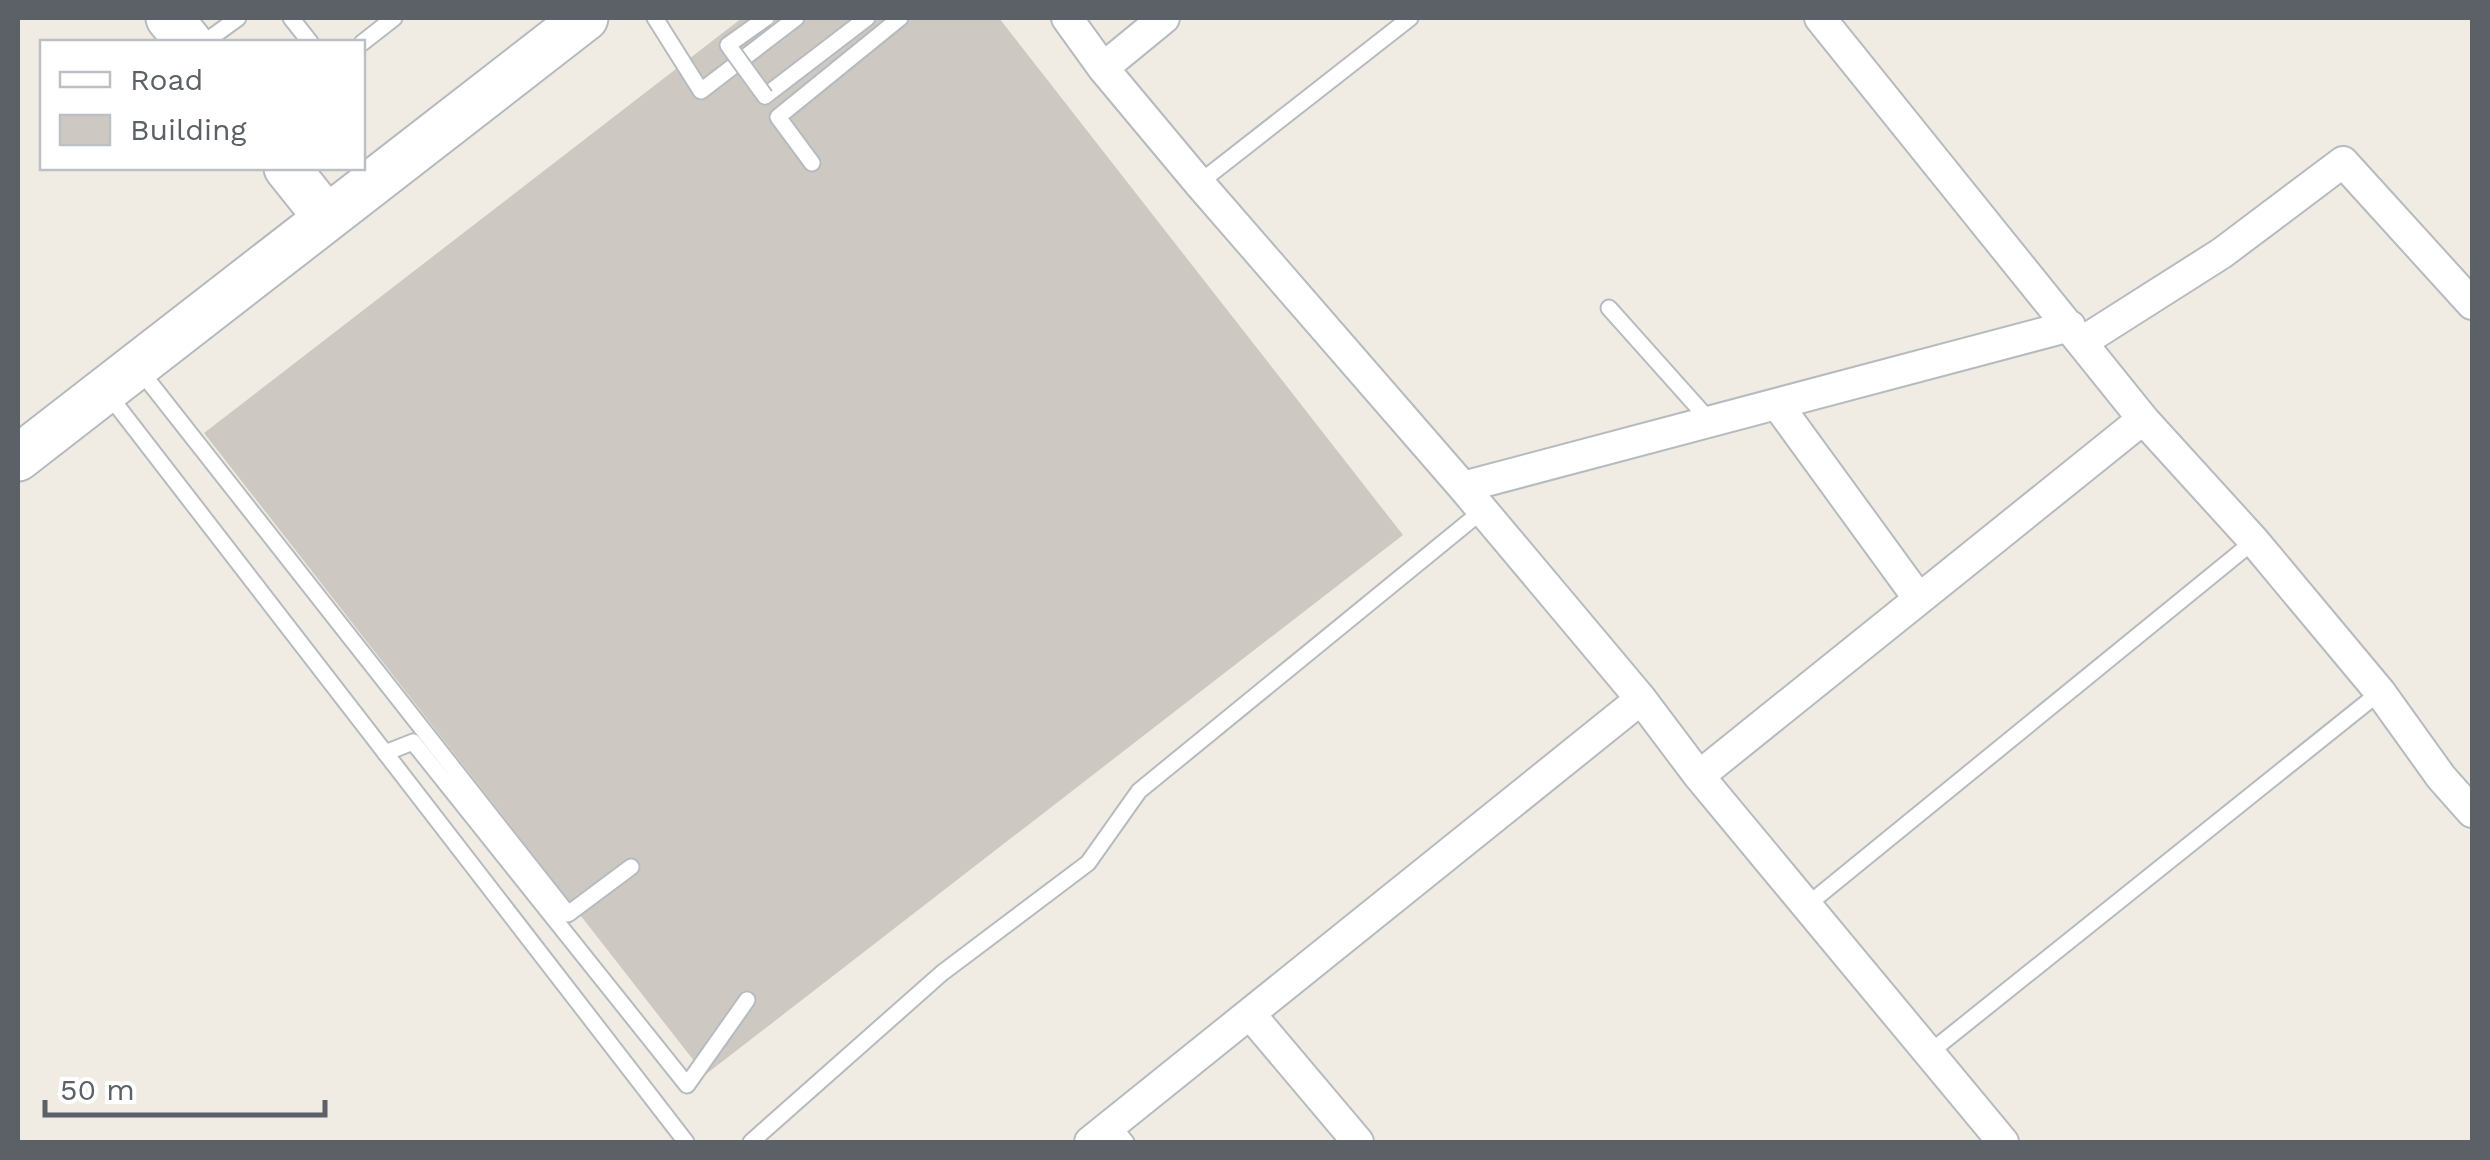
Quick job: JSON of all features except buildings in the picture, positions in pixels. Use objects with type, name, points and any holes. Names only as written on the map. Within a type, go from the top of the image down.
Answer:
[{"type":"street","points":[[18,458],[585,18]]},
{"type":"street","points":[[1067,18],[1102,68],[1641,699],[1699,776],[1929,1053],[1992,1139]]},
{"type":"street","points":[[1102,68],[1164,18]]},
{"type":"street","points":[[1820,18],[2142,419],[2254,541],[2380,692],[2441,777],[2472,812]]},
{"type":"street","points":[[1462,487],[1777,404],[2076,334],[2222,254],[2343,162],[2472,304]]},
{"type":"street","points":[[289,170],[327,218]]},
{"type":"street","points":[[1777,404],[1920,598]]},
{"type":"street","points":[[1699,776],[2142,419]]},
{"type":"street","points":[[1109,1137],[1250,1014],[1641,699]]},
{"type":"street","points":[[1250,1014],[1358,1142]]},
{"type":"lane","points":[[188,32],[238,18]]},
{"type":"lane","points":[[291,18],[308,40]]},
{"type":"lane","points":[[365,41],[394,18]]},
{"type":"lane","points":[[655,18],[702,91],[796,18]]},
{"type":"lane","points":[[766,18],[728,44],[766,96],[867,18]]},
{"type":"lane","points":[[812,163],[778,117],[900,18]]},
{"type":"lane","points":[[1199,183],[1410,18]]},
{"type":"lane","points":[[1609,308],[1710,421]]},
{"type":"lane","points":[[121,378],[384,753],[686,1142]]},
{"type":"lane","points":[[121,378],[568,914],[631,866]]},
{"type":"lane","points":[[751,1142],[942,973],[1088,863],[1140,791],[1482,511]]},
{"type":"lane","points":[[1806,906],[2254,541]]},
{"type":"lane","points":[[1929,1053],[2380,692]]},
{"type":"lane","points":[[384,753],[413,742],[687,1085],[747,1000]]}]
